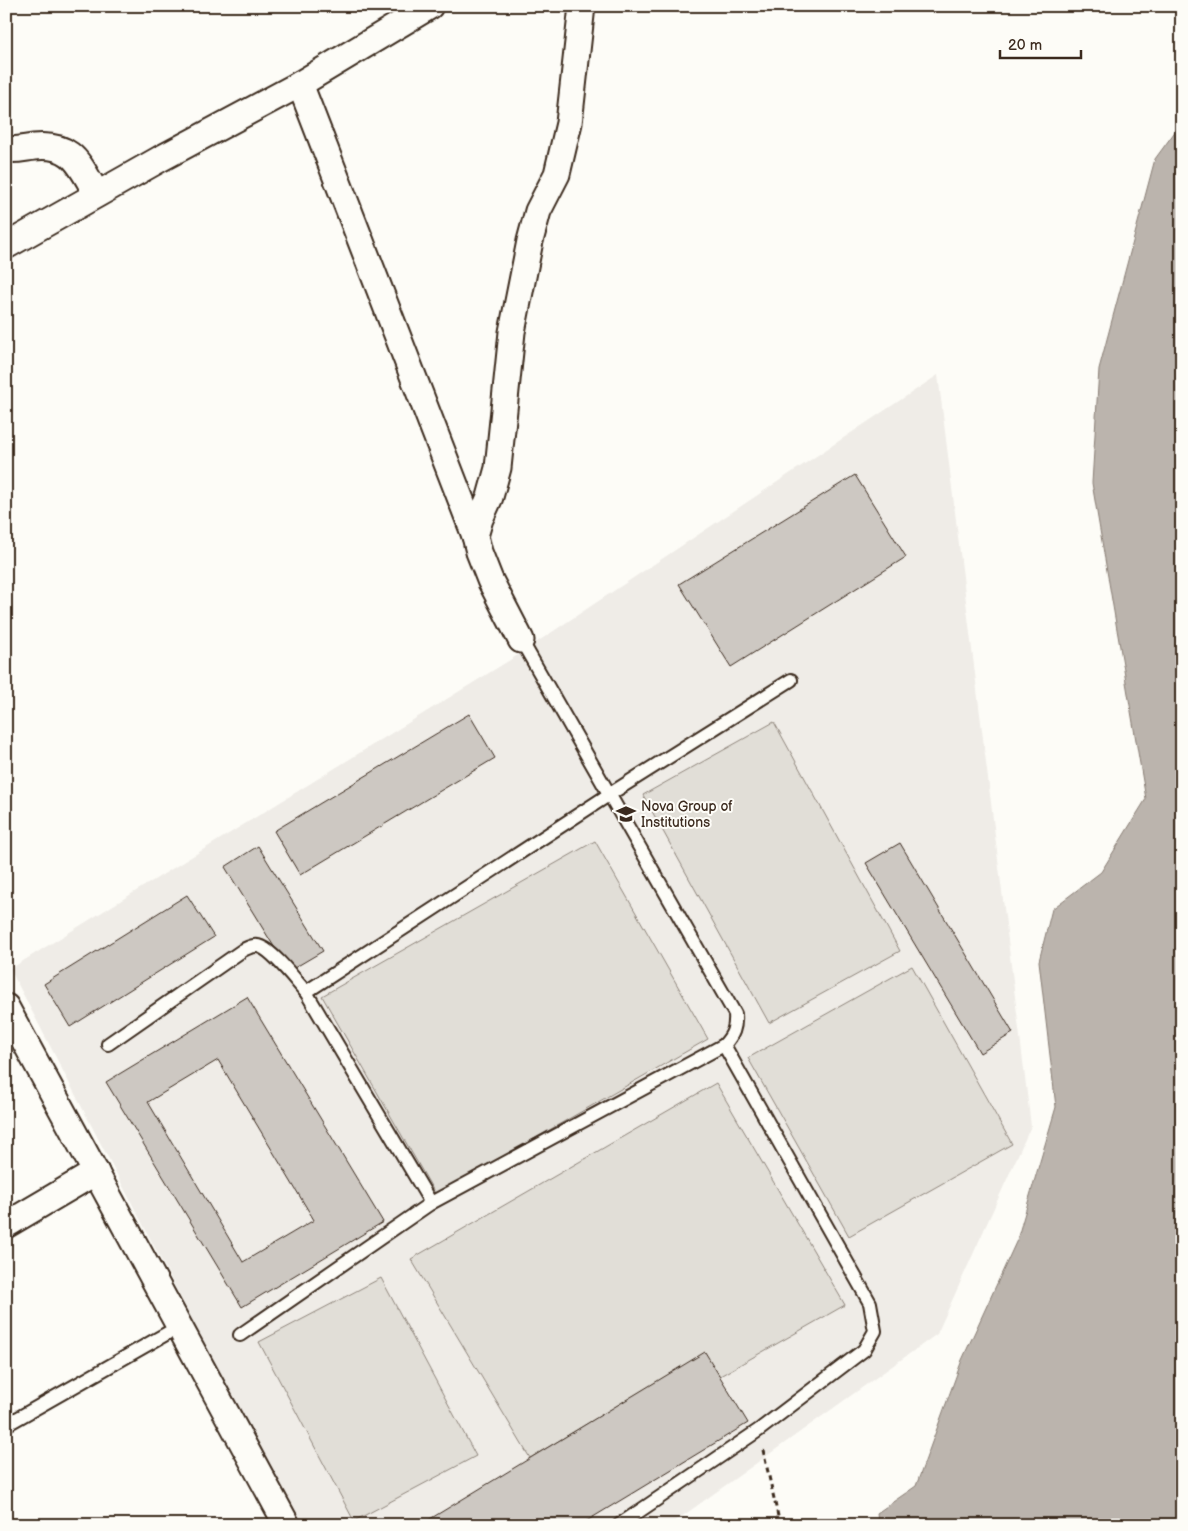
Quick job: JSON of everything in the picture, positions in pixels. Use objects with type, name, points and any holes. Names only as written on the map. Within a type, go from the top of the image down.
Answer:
[{"type":"street","points":[[6,246],[97,194],[300,84],[430,6]]},
{"type":"street","points":[[475,536],[498,468],[512,332],[530,241],[538,211],[557,174],[570,122],[582,6]]},
{"type":"street","points":[[300,84],[475,536],[490,580],[521,640]]},
{"type":"street","points":[[6,149],[56,147],[67,152],[75,159],[97,194]]},
{"type":"street","points":[[6,1007],[287,1525]]},
{"type":"street","points":[[6,1225],[96,1172]]},
{"type":"lane","points":[[240,1335],[431,1203],[724,1045],[732,1036],[736,1025],[735,1014],[521,640]]},
{"type":"lane","points":[[306,992],[610,794],[790,680]]},
{"type":"lane","points":[[108,1044],[243,950],[252,946],[260,946],[269,951],[306,992],[431,1203]]},
{"type":"lane","points":[[619,1525],[759,1430],[864,1350],[875,1331],[870,1303],[724,1045]]},
{"type":"lane","points":[[6,1425],[180,1326]]},
{"type":"path","points":[[759,1430],[780,1525]]},
{"type":"shaded area","points":[[1182,122],[1182,1525],[878,1525],[877,1513],[916,1486],[962,1360],[1017,1240],[1056,1107],[1039,961],[1052,909],[1101,872],[1146,799],[1092,483],[1099,369],[1155,159]]},
{"type":"shaded area","name":"Nova Group of Institutions","points":[[938,375],[1031,1126],[937,1334],[670,1525],[299,1525],[10,969],[510,660]]},
{"type":"shaded area","points":[[774,722],[900,951],[769,1023],[643,795]]},
{"type":"shaded area","points":[[595,841],[708,1039],[436,1195],[322,996]]},
{"type":"shaded area","points":[[912,966],[1012,1144],[849,1236],[748,1058]]},
{"type":"shaded area","points":[[716,1083],[845,1305],[720,1376],[703,1354],[530,1458],[411,1259]]},
{"type":"shaded area","points":[[381,1278],[476,1456],[354,1521],[259,1342]]},
{"type":"building","points":[[855,475],[906,557],[731,667],[679,584]]},
{"type":"building","points":[[469,714],[495,758],[300,875],[274,831]]},
{"type":"building","points":[[900,843],[1013,1033],[980,1053],[866,863]]},
{"type":"building","points":[[258,846],[323,951],[289,971],[225,867]]},
{"type":"building","points":[[187,895],[214,937],[70,1027],[44,984]]},
{"type":"building","points":[[247,997],[383,1222],[242,1307],[106,1082]],"holes":[[[218,1060],[314,1220],[243,1262],[148,1102]]]},
{"type":"building","points":[[705,1352],[748,1423],[580,1525],[420,1525]]},
{"type":"place","name":"Nova Group of Institutions","points":[[626,814]]}]
